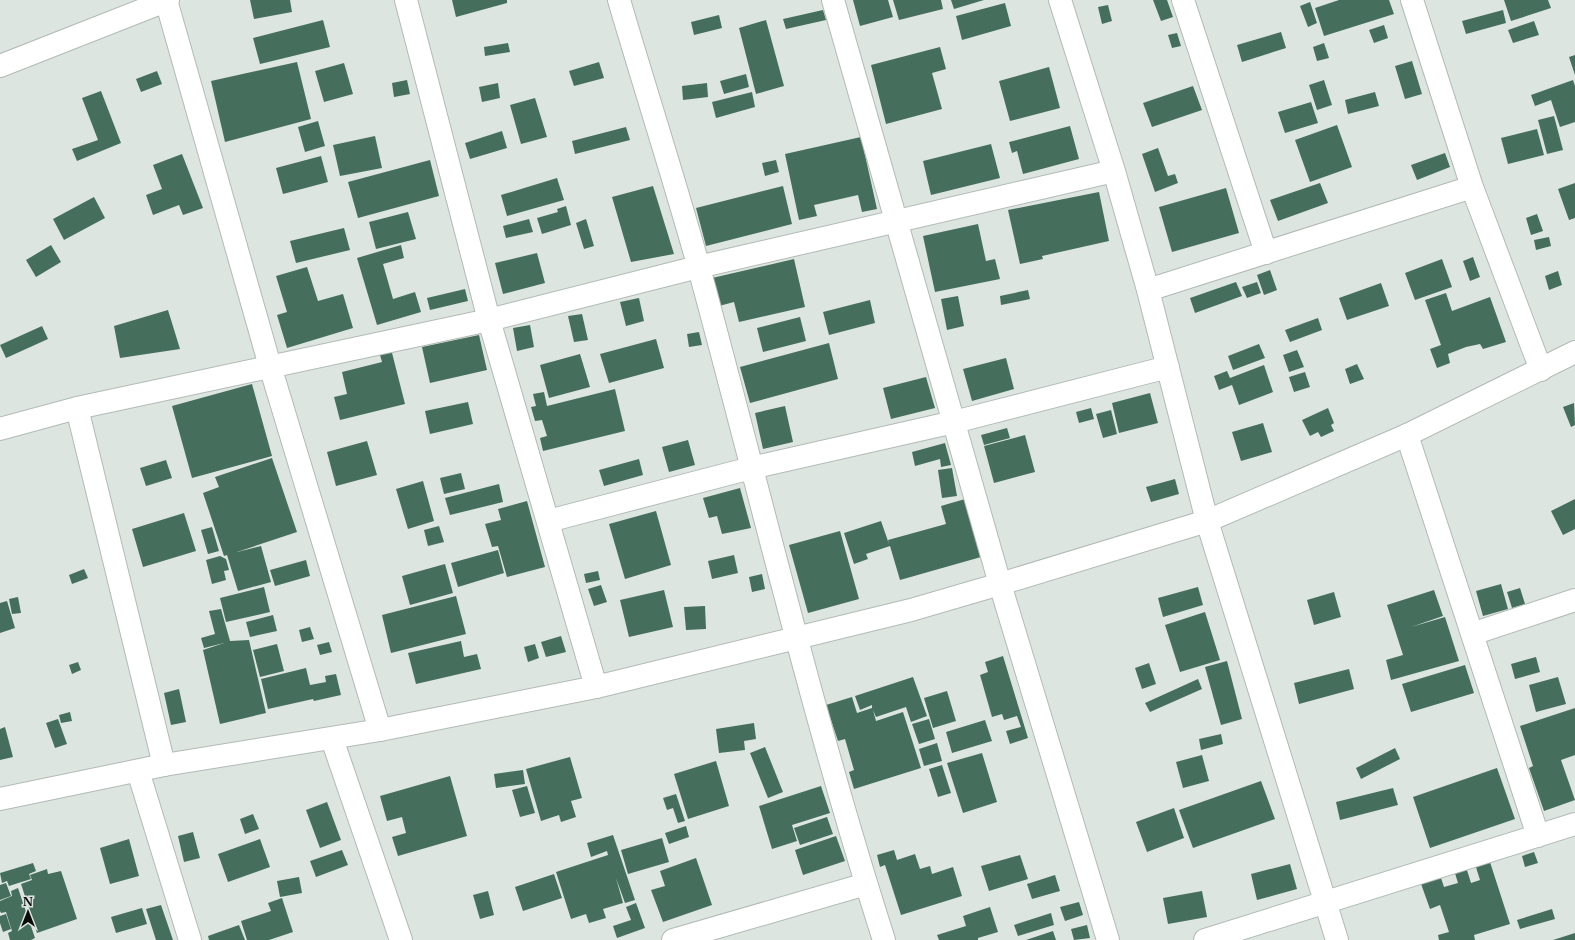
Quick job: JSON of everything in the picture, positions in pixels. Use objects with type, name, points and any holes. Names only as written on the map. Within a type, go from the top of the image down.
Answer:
[{"type":"street","points":[[0,66],[167,0],[270,366],[380,730]]},
{"type":"street","points":[[406,0],[489,320],[596,687]]},
{"type":"street","points":[[619,0],[698,267],[796,638],[866,884],[884,940]]},
{"type":"street","points":[[834,0],[1000,584],[1108,940]]},
{"type":"street","points":[[1060,0],[1114,171],[1148,290],[1207,521],[1337,940]]},
{"type":"street","points":[[1183,0],[1266,253]]},
{"type":"street","points":[[1412,0],[1472,187],[1541,370]]},
{"type":"street","points":[[0,429],[77,408],[489,320],[698,267],[1114,171]]},
{"type":"street","points":[[1148,290],[1472,187]]},
{"type":"street","points":[[0,799],[164,765],[332,739],[596,687],[910,610],[1207,521],[1406,435],[1575,352]]},
{"type":"street","points":[[548,521],[751,468],[954,422],[1168,367]]},
{"type":"street","points":[[77,408],[164,765]]},
{"type":"street","points":[[1406,435],[1538,836]]},
{"type":"street","points":[[1472,634],[1575,600]]},
{"type":"street","points":[[332,739],[401,940]]},
{"type":"street","points":[[138,771],[190,940]]},
{"type":"street","points":[[1205,940],[1575,824]]},
{"type":"street","points":[[682,939],[866,884]]},
{"type":"building","points":[[250,0],[290,0],[292,12],[254,19]]},
{"type":"building","points":[[452,0],[507,0],[507,3],[456,17]]},
{"type":"building","points":[[853,0],[888,0],[893,17],[860,26]]},
{"type":"building","points":[[893,0],[941,0],[943,9],[899,20]]},
{"type":"building","points":[[951,0],[984,0],[954,9]]},
{"type":"building","points":[[1153,0],[1167,0],[1173,17],[1161,21]]},
{"type":"building","points":[[1339,0],[1389,0],[1394,14],[1324,36],[1315,8]]},
{"type":"building","points":[[1504,0],[1548,0],[1551,8],[1511,21]]},
{"type":"building","points":[[1310,2],[1317,23],[1308,27],[1300,6]]},
{"type":"building","points":[[1005,3],[1011,26],[962,40],[956,16]]},
{"type":"building","points":[[1108,5],[1112,21],[1102,24],[1098,7]]},
{"type":"building","points":[[823,10],[826,20],[786,29],[783,19]]},
{"type":"building","points":[[1503,10],[1506,23],[1466,34],[1462,21]]},
{"type":"building","points":[[719,15],[722,28],[694,35],[691,22]]},
{"type":"building","points":[[323,20],[330,47],[260,64],[253,38]]},
{"type":"building","points":[[766,20],[784,86],[756,94],[739,28]]},
{"type":"building","points":[[1534,21],[1539,35],[1513,43],[1508,30]]},
{"type":"building","points":[[1384,25],[1388,38],[1374,43],[1369,30]]},
{"type":"building","points":[[1281,32],[1286,48],[1242,62],[1237,45]]},
{"type":"building","points":[[1177,33],[1181,46],[1172,48],[1168,35]]},
{"type":"building","points":[[508,43],[510,52],[485,56],[484,47]]},
{"type":"building","points":[[1324,43],[1329,58],[1317,61],[1313,47]]},
{"type":"building","points":[[940,47],[946,69],[932,73],[942,109],[886,124],[871,65]]},
{"type":"building","points":[[1575,55],[1575,75],[1569,57]]},
{"type":"building","points":[[1412,61],[1422,94],[1405,99],[1395,66]]},
{"type":"building","points":[[297,62],[311,119],[225,142],[211,81]]},
{"type":"building","points":[[599,62],[604,78],[574,86],[569,71]]},
{"type":"building","points":[[344,63],[353,94],[324,102],[315,71]]},
{"type":"building","points":[[1049,67],[1060,108],[1010,121],[999,81]]},
{"type":"building","points":[[157,71],[162,84],[141,92],[136,79]]},
{"type":"building","points":[[746,74],[749,87],[724,94],[720,81]]},
{"type":"building","points":[[407,80],[410,94],[394,97],[392,83]]},
{"type":"building","points":[[1324,80],[1332,105],[1317,110],[1309,85]]},
{"type":"building","points":[[1573,80],[1575,86],[1575,122],[1560,127],[1551,100],[1535,106],[1531,95]]},
{"type":"building","points":[[498,83],[500,98],[482,102],[479,87]]},
{"type":"building","points":[[707,83],[708,97],[683,100],[682,86]]},
{"type":"building","points":[[1193,86],[1202,110],[1152,127],[1143,103]]},
{"type":"building","points":[[101,91],[121,143],[77,161],[72,149],[98,140],[82,98]]},
{"type":"building","points":[[752,92],[755,107],[716,118],[712,102]]},
{"type":"building","points":[[1375,92],[1379,106],[1348,114],[1345,100]]},
{"type":"building","points":[[535,98],[547,137],[521,144],[510,105]]},
{"type":"building","points":[[1311,102],[1318,123],[1285,133],[1278,112]]},
{"type":"building","points":[[1554,116],[1563,150],[1547,154],[1538,120]]},
{"type":"building","points":[[318,121],[325,146],[305,152],[298,127]]},
{"type":"building","points":[[1337,125],[1352,167],[1310,182],[1295,140]]},
{"type":"building","points":[[1070,126],[1079,159],[1023,174],[1017,151],[1012,153],[1009,142]]},
{"type":"building","points":[[626,127],[630,140],[575,154],[572,141]]},
{"type":"building","points":[[1537,129],[1544,155],[1508,164],[1501,138]]},
{"type":"building","points":[[502,131],[507,148],[470,159],[465,143]]},
{"type":"building","points":[[375,136],[382,168],[340,176],[333,145]]},
{"type":"building","points":[[861,137],[877,209],[862,212],[858,195],[814,205],[817,216],[799,220],[785,154]]},
{"type":"building","points":[[991,144],[1000,178],[931,195],[923,161]]},
{"type":"building","points":[[1158,148],[1168,176],[1175,174],[1178,183],[1155,192],[1142,154]]},
{"type":"building","points":[[1445,153],[1450,167],[1417,180],[1411,165]]},
{"type":"building","points":[[182,154],[203,208],[183,215],[179,205],[153,215],[146,195],[162,189],[153,165]]},
{"type":"building","points":[[321,156],[328,182],[283,194],[276,168]]},
{"type":"building","points":[[430,160],[439,196],[358,218],[348,182]]},
{"type":"building","points":[[776,160],[779,172],[765,176],[762,163]]},
{"type":"building","points":[[557,178],[564,200],[507,216],[501,195]]},
{"type":"building","points":[[1320,183],[1328,203],[1278,221],[1270,200]]},
{"type":"building","points":[[1575,183],[1575,218],[1569,220],[1558,189]]},
{"type":"building","points":[[653,186],[674,254],[631,262],[612,197]]},
{"type":"building","points":[[783,186],[792,224],[706,246],[696,208]]},
{"type":"building","points":[[1226,188],[1239,233],[1172,252],[1159,207]]},
{"type":"building","points":[[1099,192],[1109,241],[1042,256],[1043,259],[1020,264],[1008,210]]},
{"type":"building","points":[[94,197],[105,218],[64,240],[53,219]]},
{"type":"building","points":[[566,206],[571,225],[542,234],[537,218],[558,212],[557,209]]},
{"type":"building","points":[[408,212],[416,239],[376,249],[369,222]]},
{"type":"building","points":[[1537,214],[1543,231],[1531,235],[1526,218]]},
{"type":"building","points":[[529,219],[533,232],[506,238],[503,226]]},
{"type":"building","points":[[586,219],[594,246],[584,249],[576,223]]},
{"type":"building","points":[[978,224],[986,261],[995,259],[1000,279],[935,292],[923,236]]},
{"type":"building","points":[[344,228],[350,250],[296,263],[290,241]]},
{"type":"building","points":[[1549,237],[1551,246],[1536,250],[1534,240]]},
{"type":"building","points":[[51,245],[61,262],[36,277],[26,260]]},
{"type":"building","points":[[401,245],[404,258],[383,264],[393,299],[415,292],[421,312],[377,325],[357,258]]},
{"type":"building","points":[[537,253],[545,283],[503,294],[495,263]]},
{"type":"building","points":[[1473,257],[1480,277],[1470,281],[1463,261]]},
{"type":"building","points":[[794,259],[805,307],[739,322],[734,302],[719,306],[712,278]]},
{"type":"building","points":[[1442,259],[1452,287],[1415,300],[1405,273]]},
{"type":"building","points":[[307,267],[318,301],[343,294],[353,328],[287,348],[277,315],[287,312],[276,276]]},
{"type":"building","points":[[1270,270],[1277,290],[1264,295],[1257,275]]},
{"type":"building","points":[[1558,271],[1562,285],[1549,290],[1545,276]]},
{"type":"building","points":[[1236,282],[1242,296],[1195,313],[1190,298]]},
{"type":"building","points":[[1257,282],[1261,293],[1247,298],[1242,287]]},
{"type":"building","points":[[1381,283],[1389,306],[1347,320],[1339,298]]},
{"type":"building","points":[[465,289],[468,301],[430,310],[427,298]]},
{"type":"building","points":[[1028,290],[1030,299],[1001,305],[1000,296]]},
{"type":"building","points":[[1446,293],[1452,311],[1490,297],[1506,342],[1483,349],[1480,344],[1466,347],[1448,354],[1450,363],[1437,368],[1430,349],[1441,345],[1425,300]]},
{"type":"building","points":[[958,296],[964,326],[947,330],[941,299]]},
{"type":"building","points":[[639,298],[644,321],[626,326],[620,302]]},
{"type":"building","points":[[870,300],[875,323],[829,335],[823,312]]},
{"type":"building","points":[[168,310],[180,349],[120,358],[114,326]]},
{"type":"building","points":[[582,314],[588,340],[574,342],[568,316]]},
{"type":"building","points":[[800,317],[806,341],[763,352],[757,328]]},
{"type":"building","points":[[1318,318],[1322,330],[1290,342],[1285,330]]},
{"type":"building","points":[[530,325],[534,347],[517,351],[513,328]]},
{"type":"building","points":[[42,326],[48,339],[6,358],[0,345]]},
{"type":"building","points":[[699,332],[702,345],[689,347],[687,334]]},
{"type":"building","points":[[479,335],[487,370],[430,383],[422,347]]},
{"type":"building","points":[[656,339],[664,368],[609,383],[600,354]]},
{"type":"building","points":[[829,343],[838,379],[750,403],[740,367]]},
{"type":"building","points":[[1259,344],[1265,358],[1233,370],[1228,356]]},
{"type":"building","points":[[390,345],[405,404],[340,420],[334,397],[347,394],[342,372],[382,362],[378,348]]},
{"type":"building","points":[[1297,350],[1304,367],[1289,372],[1283,355]]},
{"type":"building","points":[[580,354],[590,387],[549,398],[540,365]]},
{"type":"building","points":[[1006,358],[1014,389],[972,401],[963,369]]},
{"type":"building","points":[[1357,364],[1364,379],[1350,384],[1345,369]]},
{"type":"building","points":[[1264,365],[1273,392],[1239,405],[1232,385],[1219,390],[1214,376],[1227,371],[1230,378]]},
{"type":"building","points":[[1305,372],[1310,387],[1294,392],[1289,377]]},
{"type":"building","points":[[926,377],[935,408],[891,419],[883,388]]},
{"type":"building","points":[[252,384],[272,456],[192,478],[172,406]]},
{"type":"building","points":[[615,389],[625,431],[543,451],[540,438],[547,436],[542,420],[535,421],[531,407],[536,406],[533,394],[544,392],[547,406]]},
{"type":"building","points":[[1150,393],[1158,423],[1119,433],[1112,403]]},
{"type":"building","points":[[468,402],[473,424],[430,434],[425,411]]},
{"type":"building","points":[[1574,403],[1575,425],[1571,427],[1563,407]]},
{"type":"building","points":[[785,406],[793,442],[763,449],[755,413]]},
{"type":"building","points":[[1091,408],[1094,419],[1079,423],[1076,412]]},
{"type":"building","points":[[1328,408],[1334,423],[1331,425],[1334,431],[1321,437],[1318,432],[1310,436],[1302,420]]},
{"type":"building","points":[[1111,410],[1117,434],[1103,438],[1096,414]]},
{"type":"building","points":[[1263,423],[1272,452],[1241,461],[1232,432]]},
{"type":"building","points":[[1007,428],[1010,438],[984,445],[981,435]]},
{"type":"building","points":[[1025,435],[1035,472],[994,483],[984,446]]},
{"type":"building","points":[[688,440],[695,465],[669,472],[662,447]]},
{"type":"building","points":[[367,441],[377,475],[336,486],[327,452]]},
{"type":"building","points":[[945,443],[951,465],[941,467],[940,459],[915,466],[912,452]]},
{"type":"building","points":[[272,458],[297,532],[237,552],[261,546],[271,582],[238,591],[227,555],[224,556],[203,493],[219,487],[215,477]]},
{"type":"building","points":[[639,459],[643,475],[604,486],[599,470]]},
{"type":"building","points":[[166,460],[172,478],[146,486],[140,468]]},
{"type":"building","points":[[952,468],[957,496],[942,498],[938,470]]},
{"type":"building","points":[[461,473],[465,489],[444,494],[440,478]]},
{"type":"building","points":[[1175,479],[1179,494],[1151,502],[1146,487]]},
{"type":"building","points":[[423,481],[434,521],[408,529],[396,489]]},
{"type":"building","points":[[499,484],[503,502],[450,515],[445,498]]},
{"type":"building","points":[[740,488],[751,528],[722,534],[717,516],[709,518],[703,498]]},
{"type":"building","points":[[965,499],[981,557],[900,580],[890,546],[866,554],[868,559],[854,564],[844,533],[881,521],[889,544],[888,540],[946,524],[941,506]]},
{"type":"building","points":[[1575,499],[1575,529],[1563,535],[1551,511]]},
{"type":"building","points":[[527,501],[545,567],[507,577],[498,546],[492,547],[485,524],[501,520],[498,509]]},
{"type":"building","points":[[656,511],[671,565],[625,579],[609,524]]},
{"type":"building","points":[[184,513],[196,551],[143,567],[132,529]]},
{"type":"building","points":[[439,526],[444,542],[428,546],[424,530]]},
{"type":"building","points":[[212,527],[219,551],[208,554],[201,530]]},
{"type":"building","points":[[840,531],[859,599],[808,613],[789,545]]},
{"type":"building","points":[[498,550],[504,573],[458,587],[451,563]]},
{"type":"building","points":[[734,555],[738,573],[712,579],[708,561]]},
{"type":"building","points":[[220,556],[226,559],[229,570],[224,571],[226,580],[212,584],[206,560]]},
{"type":"building","points":[[306,560],[310,576],[275,586],[270,570]]},
{"type":"building","points":[[445,564],[453,593],[410,605],[402,576]]},
{"type":"building","points":[[84,569],[88,578],[72,584],[69,575]]},
{"type":"building","points":[[598,571],[600,580],[586,583],[584,574]]},
{"type":"building","points":[[762,574],[765,589],[752,592],[749,577]]},
{"type":"building","points":[[1501,584],[1508,609],[1483,616],[1476,591]]},
{"type":"building","points":[[601,585],[607,602],[594,606],[588,589]]},
{"type":"building","points":[[264,587],[270,612],[226,622],[220,598]]},
{"type":"building","points":[[1198,587],[1203,605],[1163,617],[1158,598]]},
{"type":"building","points":[[1520,588],[1525,604],[1512,608],[1507,592]]},
{"type":"building","points":[[664,590],[673,627],[629,637],[620,600]]},
{"type":"building","points":[[1434,590],[1443,616],[1411,627],[1445,617],[1459,661],[1391,680],[1386,660],[1403,655],[1387,605]]},
{"type":"building","points":[[1334,592],[1341,617],[1314,625],[1307,600]]},
{"type":"building","points":[[456,596],[466,634],[391,653],[382,615]]},
{"type":"building","points":[[18,597],[21,613],[12,614],[9,599]]},
{"type":"building","points":[[7,601],[15,628],[0,633],[0,603]]},
{"type":"building","points":[[705,606],[706,629],[686,630],[684,607]]},
{"type":"building","points":[[221,609],[230,641],[249,640],[266,713],[220,724],[203,650],[224,643],[204,648],[201,638],[215,634],[209,611]]},
{"type":"building","points":[[1205,612],[1220,660],[1180,672],[1165,625]]},
{"type":"building","points":[[273,615],[277,631],[250,637],[246,622]]},
{"type":"building","points":[[310,627],[314,639],[302,642],[299,630]]},
{"type":"building","points":[[561,636],[566,652],[546,657],[541,642]]},
{"type":"building","points":[[461,641],[464,657],[477,654],[481,669],[416,684],[408,653]]},
{"type":"building","points":[[329,642],[332,652],[320,655],[317,645]]},
{"type":"building","points":[[277,644],[284,671],[260,677],[253,650]]},
{"type":"building","points":[[535,644],[539,658],[528,662],[524,647]]},
{"type":"building","points":[[1003,656],[1028,738],[1010,744],[1006,731],[1021,727],[1017,716],[1004,720],[1002,714],[992,717],[980,675],[988,672],[985,662]]},
{"type":"building","points":[[1536,657],[1540,672],[1515,679],[1511,664]]},
{"type":"building","points":[[1227,661],[1242,719],[1221,725],[1205,667]]},
{"type":"building","points":[[78,662],[81,670],[72,674],[69,665]]},
{"type":"building","points":[[1149,663],[1156,684],[1142,689],[1135,668]]},
{"type":"building","points":[[1465,665],[1474,693],[1411,712],[1402,684]]},
{"type":"building","points":[[306,668],[310,685],[326,682],[325,676],[336,674],[341,695],[314,701],[313,699],[268,709],[261,679]]},
{"type":"building","points":[[1349,669],[1354,689],[1299,704],[1294,683]]},
{"type":"building","points":[[913,677],[927,716],[911,722],[906,707],[876,717],[873,710],[876,721],[903,712],[921,768],[854,789],[849,772],[854,770],[845,739],[838,741],[826,705],[852,697],[857,713],[872,708],[872,705],[860,710],[855,696]]},
{"type":"building","points":[[1558,677],[1566,704],[1536,712],[1529,685]]},
{"type":"building","points":[[1198,679],[1202,689],[1150,712],[1145,703]]},
{"type":"building","points":[[179,689],[186,722],[171,725],[164,693]]},
{"type":"building","points":[[947,691],[956,721],[933,728],[924,698]]},
{"type":"building","points":[[1575,708],[1575,755],[1561,760],[1575,800],[1544,811],[1529,768],[1533,766],[1520,726]]},
{"type":"building","points":[[70,712],[72,721],[61,723],[59,715]]},
{"type":"building","points":[[58,719],[67,744],[55,748],[46,723]]},
{"type":"building","points":[[929,719],[935,739],[919,744],[912,724]]},
{"type":"building","points":[[985,720],[992,741],[952,753],[946,732]]},
{"type":"building","points":[[754,723],[756,739],[744,741],[745,750],[719,753],[716,729]]},
{"type":"building","points":[[5,727],[13,757],[0,760],[0,729]]},
{"type":"building","points":[[1221,734],[1223,744],[1201,750],[1199,739]]},
{"type":"building","points":[[937,743],[942,761],[924,766],[919,749]]},
{"type":"building","points":[[765,747],[783,792],[768,798],[750,753]]},
{"type":"building","points":[[1395,748],[1400,759],[1361,779],[1356,768]]},
{"type":"building","points":[[982,753],[997,802],[963,813],[947,763]]},
{"type":"building","points":[[1202,755],[1209,781],[1183,788],[1176,762]]},
{"type":"building","points":[[570,757],[582,798],[571,801],[576,817],[561,822],[559,815],[541,821],[526,769]]},
{"type":"building","points":[[716,761],[729,806],[688,819],[674,774]]},
{"type":"building","points":[[942,765],[951,793],[938,797],[929,769]]},
{"type":"building","points":[[1497,768],[1515,819],[1430,848],[1413,797]]},
{"type":"building","points":[[523,770],[525,784],[496,788],[494,774]]},
{"type":"building","points":[[450,776],[467,836],[398,856],[392,837],[406,833],[402,817],[387,821],[380,796]]},
{"type":"building","points":[[1261,781],[1275,819],[1193,848],[1179,810]]},
{"type":"building","points":[[527,786],[535,813],[520,817],[512,790]]},
{"type":"building","points":[[821,786],[830,813],[792,825],[797,841],[772,849],[759,806]]},
{"type":"building","points":[[1393,788],[1398,805],[1340,820],[1336,802]]},
{"type":"building","points":[[676,794],[685,821],[678,823],[673,808],[667,810],[663,798]]},
{"type":"building","points":[[327,802],[341,840],[320,848],[306,810]]},
{"type":"building","points":[[1174,808],[1184,838],[1147,852],[1136,822]]},
{"type":"building","points":[[253,814],[259,829],[245,834],[240,819]]},
{"type":"building","points":[[827,817],[833,834],[800,845],[794,828]]},
{"type":"building","points":[[686,826],[689,837],[669,844],[665,833]]},
{"type":"building","points":[[193,832],[200,858],[184,862],[178,836]]},
{"type":"building","points":[[613,835],[635,900],[625,903],[616,878],[623,903],[603,909],[606,918],[589,923],[586,914],[571,919],[556,872],[608,855],[607,851],[591,857],[587,843]]},
{"type":"building","points":[[836,836],[845,861],[803,875],[795,850]]},
{"type":"building","points":[[662,838],[669,862],[628,874],[621,850]]},
{"type":"building","points":[[129,839],[139,876],[110,884],[100,848]]},
{"type":"building","points":[[260,839],[270,867],[228,882],[218,854]]},
{"type":"building","points":[[342,850],[348,865],[316,877],[310,861]]},
{"type":"building","points":[[894,850],[897,860],[915,854],[920,869],[930,866],[932,874],[953,867],[962,896],[901,915],[885,865],[880,867],[877,855]]},
{"type":"building","points":[[1534,852],[1538,863],[1525,867],[1522,856]]},
{"type":"building","points":[[1020,855],[1028,879],[989,891],[981,866]]},
{"type":"building","points":[[696,858],[712,905],[663,922],[651,890],[665,886],[660,871]]},
{"type":"building","points":[[1489,859],[1510,924],[1474,935],[1475,940],[1439,940],[1438,935],[1449,932],[1440,905],[1430,909],[1420,881],[1440,875],[1444,887],[1458,883],[1454,870],[1466,867],[1471,883],[1480,880],[1475,864]]},
{"type":"building","points":[[33,863],[36,871],[29,874],[31,879],[9,886],[7,881],[2,883],[0,873]]},
{"type":"building","points":[[1290,864],[1297,889],[1257,900],[1251,874]]},
{"type":"building","points":[[47,869],[48,874],[61,871],[77,919],[37,933],[21,884],[32,880],[30,875]]},
{"type":"building","points":[[554,874],[562,898],[523,911],[515,887]]},
{"type":"building","points":[[1055,875],[1060,891],[1032,899],[1027,884]]},
{"type":"building","points":[[299,877],[302,893],[280,897],[277,881]]},
{"type":"building","points":[[6,883],[11,896],[0,900],[0,885]]},
{"type":"building","points":[[18,888],[35,938],[31,940],[10,940],[8,933],[12,931],[6,912],[1,913],[0,911],[0,901],[12,896],[11,891]]},
{"type":"building","points":[[488,891],[494,915],[480,919],[473,895]]},
{"type":"building","points":[[1202,891],[1207,917],[1168,924],[1163,898]]},
{"type":"building","points":[[282,898],[293,932],[269,940],[247,940],[241,921],[271,911],[268,903]]},
{"type":"building","points":[[1079,902],[1083,915],[1065,921],[1060,907]]},
{"type":"building","points":[[636,903],[645,928],[617,938],[613,926],[631,920],[626,907]]},
{"type":"building","points":[[161,905],[173,940],[156,940],[146,909]]},
{"type":"building","points":[[990,907],[998,932],[978,938],[978,940],[939,940],[937,935],[966,926],[963,916]]},
{"type":"building","points":[[142,908],[147,924],[116,933],[111,917]]},
{"type":"building","points":[[1552,909],[1555,919],[1520,929],[1517,920]]},
{"type":"building","points":[[1051,913],[1054,925],[1018,936],[1014,925]]},
{"type":"building","points":[[6,914],[11,929],[3,932],[0,923],[0,916]]},
{"type":"building","points":[[239,925],[245,940],[209,940],[208,936]]},
{"type":"building","points":[[1087,925],[1090,938],[1074,940],[1071,929]]},
{"type":"building","points":[[1053,931],[1056,940],[1026,940]]},
{"type":"building","points":[[1575,933],[1575,940],[1553,940]]}]
